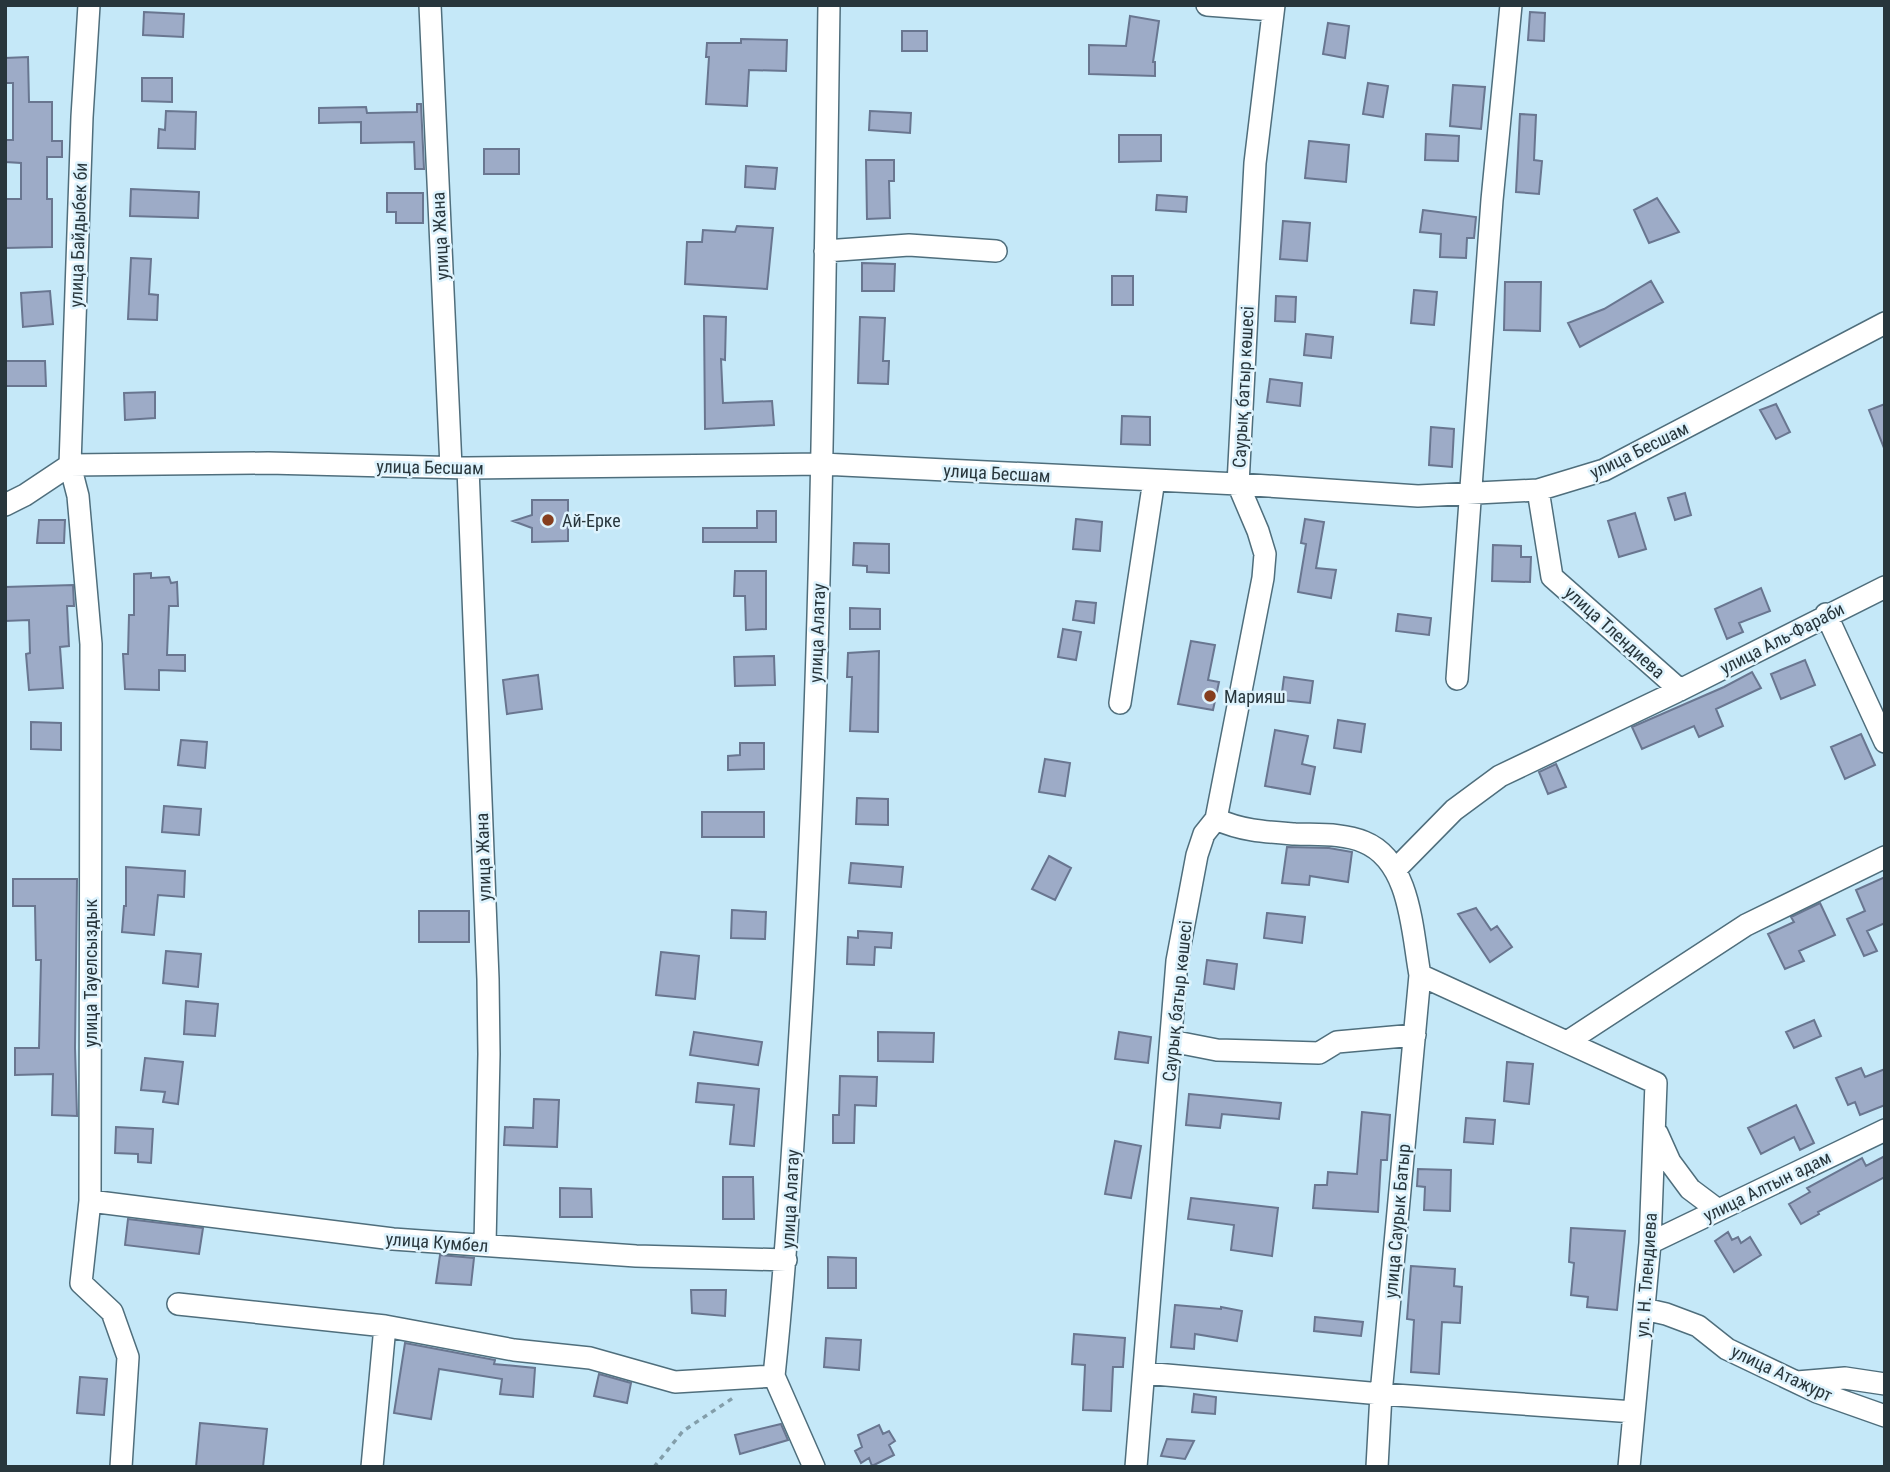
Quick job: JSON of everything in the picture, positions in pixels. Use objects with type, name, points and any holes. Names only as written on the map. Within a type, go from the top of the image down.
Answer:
[{"type":"street","name":"улица Байдыбек би","points":[[70,465],[82,117],[89,5]]},
{"type":"street","name":"улица Жана","points":[[430,5],[488,979],[485,1245]]},
{"type":"street","name":"улица Алатау","points":[[774,1376],[786,1260],[810,875],[822,464],[829,5]]},
{"type":"street","points":[[1207,5],[1274,7]]},
{"type":"street","points":[[1457,679],[1492,200],[1511,5]]},
{"type":"street","name":"Саурық батыр көшесі","points":[[1136,1467],[1177,961],[1197,855],[1204,834],[1216,819],[1263,578],[1265,554],[1238,484],[1255,163],[1274,7]]},
{"type":"street","points":[[825,251],[909,245],[996,251]]},
{"type":"street","name":"улица Бесшам","points":[[70,465],[268,463],[459,468],[822,464],[1238,484],[1418,496],[1538,490],[1604,470],[1885,323]]},
{"type":"street","points":[[5,505],[70,465]]},
{"type":"street","name":"улица Тауелсыздык","points":[[70,465],[79,496],[91,645],[90,1201],[81,1283],[112,1312],[128,1356],[121,1467]]},
{"type":"street","points":[[1119,703],[1154,480]]},
{"type":"street","name":"улица Тлендиева","points":[[1538,490],[1552,577],[1680,690]]},
{"type":"street","name":"улица Аль-Фараби","points":[[1396,869],[1454,810],[1500,776],[1680,690],[1826,614],[1885,587]]},
{"type":"street","points":[[1826,614],[1885,742]]},
{"type":"street","points":[[1216,819],[1252,831],[1345,837],[1365,842],[1382,854],[1396,869]]},
{"type":"street","points":[[1420,975],[1567,1042],[1746,925],[1885,857]]},
{"type":"street","name":"улица Саурык Батыр","points":[[1377,1467],[1381,1394],[1420,975],[1404,889],[1396,869]]},
{"type":"street","points":[[1171,1041],[1216,1049],[1319,1053],[1337,1042],[1415,1035]]},
{"type":"street","name":"ул. Н. Тлендиева","points":[[1567,1042],[1656,1083],[1650,1243],[1629,1467]]},
{"type":"street","points":[[1654,1128],[1670,1162],[1690,1189],[1718,1210]]},
{"type":"street","name":"улица Алтын адам","points":[[1650,1243],[1885,1130]]},
{"type":"street","name":"улица Кумбел","points":[[90,1201],[393,1239],[636,1256],[786,1260]]},
{"type":"street","points":[[178,1304],[385,1326],[514,1350],[590,1358],[675,1382],[774,1376],[814,1467]]},
{"type":"street","name":"улица Атажурт","points":[[1644,1309],[1667,1314],[1698,1326],[1727,1349],[1817,1392],[1885,1416]]},
{"type":"street","points":[[372,1467],[385,1326]]},
{"type":"street","points":[[1144,1373],[1381,1394],[1634,1412]]},
{"type":"street","points":[[1796,1382],[1845,1378],[1885,1384]]},
{"type":"path","points":[[654,1467],[683,1431],[741,1394]]},
{"type":"building","points":[[144,12],[184,14],[183,37],[143,35]]},
{"type":"building","points":[[1530,12],[1545,13],[1544,41],[1528,40]]},
{"type":"building","points":[[1130,16],[1159,21],[1153,62],[1155,76],[1089,74],[1089,45],[1126,46]]},
{"type":"building","points":[[1328,23],[1349,26],[1345,58],[1323,54]]},
{"type":"building","points":[[902,31],[927,31],[927,51],[902,51]]},
{"type":"building","points":[[741,39],[787,40],[786,71],[749,70],[747,106],[706,104],[709,57],[706,57],[707,43],[741,43]]},
{"type":"building","points":[[28,57],[29,102],[52,102],[52,141],[62,141],[62,157],[47,157],[47,199],[52,199],[52,247],[5,248],[5,199],[21,199],[21,163],[6,162],[6,140],[13,140],[13,83],[5,83],[5,58]]},
{"type":"building","points":[[142,78],[172,78],[172,102],[142,101]]},
{"type":"building","points":[[1368,83],[1388,86],[1383,117],[1363,114]]},
{"type":"building","points":[[1453,85],[1485,87],[1481,129],[1450,126]]},
{"type":"building","points":[[417,104],[421,104],[424,169],[415,169],[414,142],[361,143],[361,122],[319,123],[319,108],[366,107],[367,113],[417,112]]},
{"type":"building","points":[[166,111],[196,112],[195,149],[158,148],[159,129],[165,130]]},
{"type":"building","points":[[870,111],[911,113],[910,133],[869,130]]},
{"type":"building","points":[[1520,114],[1536,115],[1534,160],[1542,161],[1539,194],[1516,192]]},
{"type":"building","points":[[1426,134],[1459,136],[1458,161],[1425,160]]},
{"type":"building","points":[[1119,135],[1161,135],[1161,161],[1119,162]]},
{"type":"building","points":[[1309,141],[1349,145],[1346,182],[1305,178]]},
{"type":"building","points":[[484,149],[519,149],[519,174],[484,174]]},
{"type":"building","points":[[866,160],[894,160],[894,181],[889,181],[890,218],[867,219]]},
{"type":"building","points":[[746,166],[777,168],[775,189],[745,187]]},
{"type":"building","points":[[131,189],[199,192],[198,218],[130,216]]},
{"type":"building","points":[[387,193],[423,193],[423,223],[396,223],[396,212],[387,212]]},
{"type":"building","points":[[1157,195],[1187,197],[1186,212],[1156,210]]},
{"type":"building","points":[[1657,198],[1679,232],[1649,243],[1634,210]]},
{"type":"building","points":[[1423,210],[1476,217],[1474,238],[1467,238],[1466,258],[1440,257],[1441,234],[1420,232]]},
{"type":"building","points":[[1283,221],[1310,223],[1307,261],[1280,259]]},
{"type":"building","points":[[737,226],[773,228],[767,289],[685,284],[687,242],[702,242],[703,230],[735,232]]},
{"type":"building","points":[[131,258],[151,259],[149,294],[158,295],[157,320],[128,319]]},
{"type":"building","points":[[862,263],[895,264],[894,291],[862,291]]},
{"type":"building","points":[[1112,276],[1133,276],[1133,305],[1112,305]]},
{"type":"building","points":[[1651,281],[1663,302],[1580,347],[1568,323],[1604,309]]},
{"type":"building","points":[[1505,282],[1541,282],[1540,331],[1504,330]]},
{"type":"building","points":[[1414,290],[1437,292],[1434,325],[1411,323]]},
{"type":"building","points":[[50,291],[53,324],[23,327],[21,293]]},
{"type":"building","points":[[1276,296],[1296,297],[1295,322],[1275,321]]},
{"type":"building","points":[[704,316],[726,317],[725,360],[721,359],[723,403],[772,401],[774,425],[705,429]]},
{"type":"building","points":[[860,317],[885,318],[883,361],[889,361],[888,384],[858,383]]},
{"type":"building","points":[[1306,334],[1333,337],[1331,358],[1304,355]]},
{"type":"building","points":[[5,361],[45,361],[46,386],[5,386]]},
{"type":"building","points":[[1270,379],[1302,383],[1300,406],[1267,402]]},
{"type":"building","points":[[155,392],[155,418],[125,420],[124,393]]},
{"type":"building","points":[[1776,404],[1790,432],[1776,439],[1760,410]]},
{"type":"building","points":[[1885,404],[1885,448],[1884,448],[1869,410]]},
{"type":"building","points":[[1122,416],[1150,417],[1150,445],[1121,444]]},
{"type":"building","points":[[1431,427],[1454,429],[1452,467],[1429,465]]},
{"type":"building","points":[[1685,493],[1691,515],[1675,520],[1668,498]]},
{"type":"building","points":[[532,500],[568,500],[568,541],[532,542],[532,528],[513,521],[532,515]]},
{"type":"building","points":[[757,511],[776,511],[776,542],[703,542],[703,528],[757,528]]},
{"type":"building","points":[[1635,513],[1646,549],[1619,557],[1608,521]]},
{"type":"building","points":[[1076,519],[1102,522],[1100,551],[1073,549]]},
{"type":"building","points":[[1305,519],[1324,522],[1316,568],[1336,570],[1331,598],[1298,592],[1306,544],[1301,543]]},
{"type":"building","points":[[39,520],[65,520],[64,543],[37,543]]},
{"type":"building","points":[[854,543],[889,544],[889,573],[867,572],[867,566],[853,565]]},
{"type":"building","points":[[1493,545],[1521,546],[1521,557],[1531,557],[1530,582],[1492,581]]},
{"type":"building","points":[[735,571],[766,571],[766,629],[746,630],[745,596],[734,596]]},
{"type":"building","points":[[151,573],[151,578],[169,577],[171,583],[177,582],[178,606],[169,606],[167,655],[185,655],[185,671],[159,670],[159,690],[125,689],[123,654],[128,654],[129,615],[134,615],[134,574]]},
{"type":"building","points":[[73,585],[74,606],[67,606],[69,646],[60,647],[63,688],[29,690],[26,654],[30,653],[29,620],[5,621],[5,587]]},
{"type":"building","points":[[1761,588],[1770,611],[1739,623],[1743,632],[1727,639],[1715,609]]},
{"type":"building","points":[[1076,601],[1096,603],[1094,623],[1073,620]]},
{"type":"building","points":[[850,608],[880,609],[880,629],[850,629]]},
{"type":"building","points":[[1398,614],[1431,618],[1429,635],[1396,631]]},
{"type":"building","points":[[1063,629],[1081,632],[1076,660],[1058,657]]},
{"type":"building","points":[[1191,641],[1215,645],[1208,680],[1219,682],[1213,710],[1178,704]]},
{"type":"building","points":[[879,651],[878,732],[850,731],[852,677],[847,677],[848,653]]},
{"type":"building","points":[[774,656],[775,685],[735,686],[734,657]]},
{"type":"building","points":[[1805,660],[1815,685],[1781,699],[1771,674]]},
{"type":"building","points":[[1752,672],[1761,688],[1716,709],[1723,726],[1699,737],[1694,726],[1642,749],[1632,727]]},
{"type":"building","points":[[538,675],[542,709],[507,714],[503,680]]},
{"type":"building","points":[[1284,677],[1313,681],[1310,703],[1281,700]]},
{"type":"building","points":[[1338,720],[1365,724],[1361,752],[1334,748]]},
{"type":"building","points":[[31,722],[61,723],[61,750],[31,749]]},
{"type":"building","points":[[1275,730],[1308,736],[1302,764],[1315,767],[1310,794],[1265,786]]},
{"type":"building","points":[[1861,734],[1875,765],[1845,779],[1831,747]]},
{"type":"building","points":[[181,740],[207,742],[205,768],[178,765]]},
{"type":"building","points":[[740,743],[764,743],[764,769],[728,770],[728,756],[740,755]]},
{"type":"building","points":[[1045,759],[1070,763],[1065,796],[1039,792]]},
{"type":"building","points":[[1556,764],[1566,787],[1548,794],[1539,772]]},
{"type":"building","points":[[857,798],[888,799],[888,825],[856,824]]},
{"type":"building","points":[[164,806],[201,809],[199,835],[162,832]]},
{"type":"building","points":[[702,812],[764,812],[764,837],[702,837]]},
{"type":"building","points":[[1287,847],[1329,848],[1352,852],[1348,882],[1310,876],[1309,885],[1282,883]]},
{"type":"building","points":[[1049,856],[1071,868],[1055,900],[1032,889]]},
{"type":"building","points":[[851,863],[903,867],[901,887],[849,883]]},
{"type":"building","points":[[126,867],[185,871],[184,897],[158,895],[154,935],[122,932],[126,906]]},
{"type":"building","points":[[1885,877],[1885,923],[1867,931],[1877,951],[1864,956],[1847,919],[1865,911],[1856,890]]},
{"type":"building","points":[[13,879],[77,879],[77,1116],[52,1115],[53,1074],[15,1075],[15,1048],[39,1048],[41,960],[36,960],[35,906],[13,906]]},
{"type":"building","points":[[1820,903],[1835,935],[1799,951],[1804,961],[1785,969],[1768,934],[1794,922],[1791,917]]},
{"type":"building","points":[[1476,908],[1491,930],[1497,926],[1512,947],[1490,962],[1458,914]]},
{"type":"building","points":[[732,910],[766,912],[765,939],[731,938]]},
{"type":"building","points":[[419,911],[469,911],[469,942],[419,942]]},
{"type":"building","points":[[1267,913],[1305,917],[1302,943],[1264,938]]},
{"type":"building","points":[[858,931],[892,933],[891,948],[875,947],[874,965],[847,964],[848,937],[858,938]]},
{"type":"building","points":[[166,951],[201,954],[198,987],[163,983]]},
{"type":"building","points":[[661,952],[699,956],[695,999],[656,995]]},
{"type":"building","points":[[1207,960],[1237,964],[1234,989],[1204,984]]},
{"type":"building","points":[[186,1001],[218,1004],[215,1036],[184,1034]]},
{"type":"building","points":[[1814,1020],[1821,1036],[1794,1048],[1786,1032]]},
{"type":"building","points":[[694,1032],[762,1042],[758,1065],[690,1055]]},
{"type":"building","points":[[878,1032],[934,1033],[933,1062],[878,1061]]},
{"type":"building","points":[[1119,1032],[1151,1037],[1148,1063],[1115,1059]]},
{"type":"building","points":[[145,1058],[183,1062],[178,1104],[163,1102],[165,1092],[141,1090]]},
{"type":"building","points":[[1507,1062],[1533,1064],[1529,1104],[1504,1101]]},
{"type":"building","points":[[1861,1068],[1865,1077],[1885,1069],[1885,1105],[1860,1115],[1855,1102],[1848,1105],[1836,1078]]},
{"type":"building","points":[[840,1076],[877,1077],[876,1106],[855,1105],[854,1143],[833,1143],[833,1115],[839,1115]]},
{"type":"building","points":[[698,1083],[759,1089],[754,1146],[730,1144],[734,1105],[696,1102]]},
{"type":"building","points":[[1189,1094],[1281,1103],[1279,1119],[1222,1114],[1220,1128],[1186,1125]]},
{"type":"building","points":[[534,1099],[559,1100],[557,1147],[504,1145],[505,1127],[533,1128]]},
{"type":"building","points":[[1796,1105],[1814,1143],[1800,1150],[1794,1137],[1761,1154],[1748,1128]]},
{"type":"building","points":[[1362,1112],[1390,1115],[1387,1160],[1381,1160],[1378,1212],[1313,1208],[1315,1185],[1327,1185],[1328,1172],[1357,1174]]},
{"type":"building","points":[[1466,1118],[1495,1120],[1493,1144],[1464,1142]]},
{"type":"building","points":[[116,1127],[153,1129],[151,1163],[138,1162],[138,1154],[115,1153]]},
{"type":"building","points":[[1115,1141],[1141,1146],[1131,1198],[1105,1194]]},
{"type":"building","points":[[1885,1156],[1885,1177],[1818,1212],[1819,1214],[1801,1224],[1789,1204],[1810,1192],[1807,1188],[1862,1158],[1866,1166]]},
{"type":"building","points":[[1418,1169],[1451,1170],[1450,1211],[1424,1210],[1425,1187],[1417,1186]]},
{"type":"building","points":[[723,1177],[753,1177],[754,1219],[723,1219]]},
{"type":"building","points":[[560,1188],[591,1189],[592,1217],[560,1217]]},
{"type":"building","points":[[1191,1198],[1278,1208],[1272,1256],[1231,1250],[1234,1225],[1188,1219]]},
{"type":"building","points":[[128,1219],[203,1228],[199,1254],[125,1245]]},
{"type":"building","points":[[1571,1228],[1625,1231],[1617,1310],[1587,1307],[1588,1297],[1571,1295],[1574,1263],[1569,1262]]},
{"type":"building","points":[[1728,1232],[1732,1240],[1738,1237],[1741,1243],[1750,1237],[1761,1255],[1734,1272],[1715,1241]]},
{"type":"building","points":[[440,1255],[474,1258],[471,1285],[436,1283]]},
{"type":"building","points":[[828,1257],[856,1258],[856,1288],[828,1288]]},
{"type":"building","points":[[1411,1266],[1455,1269],[1454,1286],[1462,1287],[1460,1323],[1442,1322],[1439,1374],[1411,1372],[1414,1320],[1407,1319]]},
{"type":"building","points":[[691,1290],[726,1290],[725,1316],[692,1313]]},
{"type":"building","points":[[1175,1305],[1221,1307],[1242,1311],[1237,1341],[1195,1334],[1194,1349],[1171,1347]]},
{"type":"building","points":[[1315,1317],[1363,1322],[1361,1336],[1314,1331]]},
{"type":"building","points":[[1074,1334],[1125,1338],[1123,1367],[1113,1367],[1111,1411],[1083,1410],[1085,1365],[1072,1364]]},
{"type":"building","points":[[826,1338],[861,1340],[859,1370],[824,1367]]},
{"type":"building","points":[[405,1343],[495,1360],[494,1364],[535,1368],[533,1397],[500,1394],[502,1379],[439,1369],[431,1419],[394,1413]]},
{"type":"building","points":[[599,1374],[631,1383],[627,1403],[594,1396]]},
{"type":"building","points":[[80,1377],[107,1379],[104,1415],[77,1413]]},
{"type":"building","points":[[1194,1394],[1216,1397],[1215,1414],[1192,1412]]},
{"type":"building","points":[[200,1423],[267,1429],[263,1467],[196,1467]]},
{"type":"building","points":[[781,1424],[788,1440],[740,1454],[735,1435]]},
{"type":"building","points":[[879,1425],[883,1434],[889,1431],[895,1441],[889,1445],[894,1455],[872,1466],[869,1458],[861,1463],[855,1451],[862,1447],[858,1435]]},
{"type":"building","points":[[1167,1439],[1194,1441],[1185,1459],[1161,1456]]},
{"type":"place","name":"Ай-Ерке","points":[[548,520]]},
{"type":"place","name":"Марияш","points":[[1210,696]]}]
